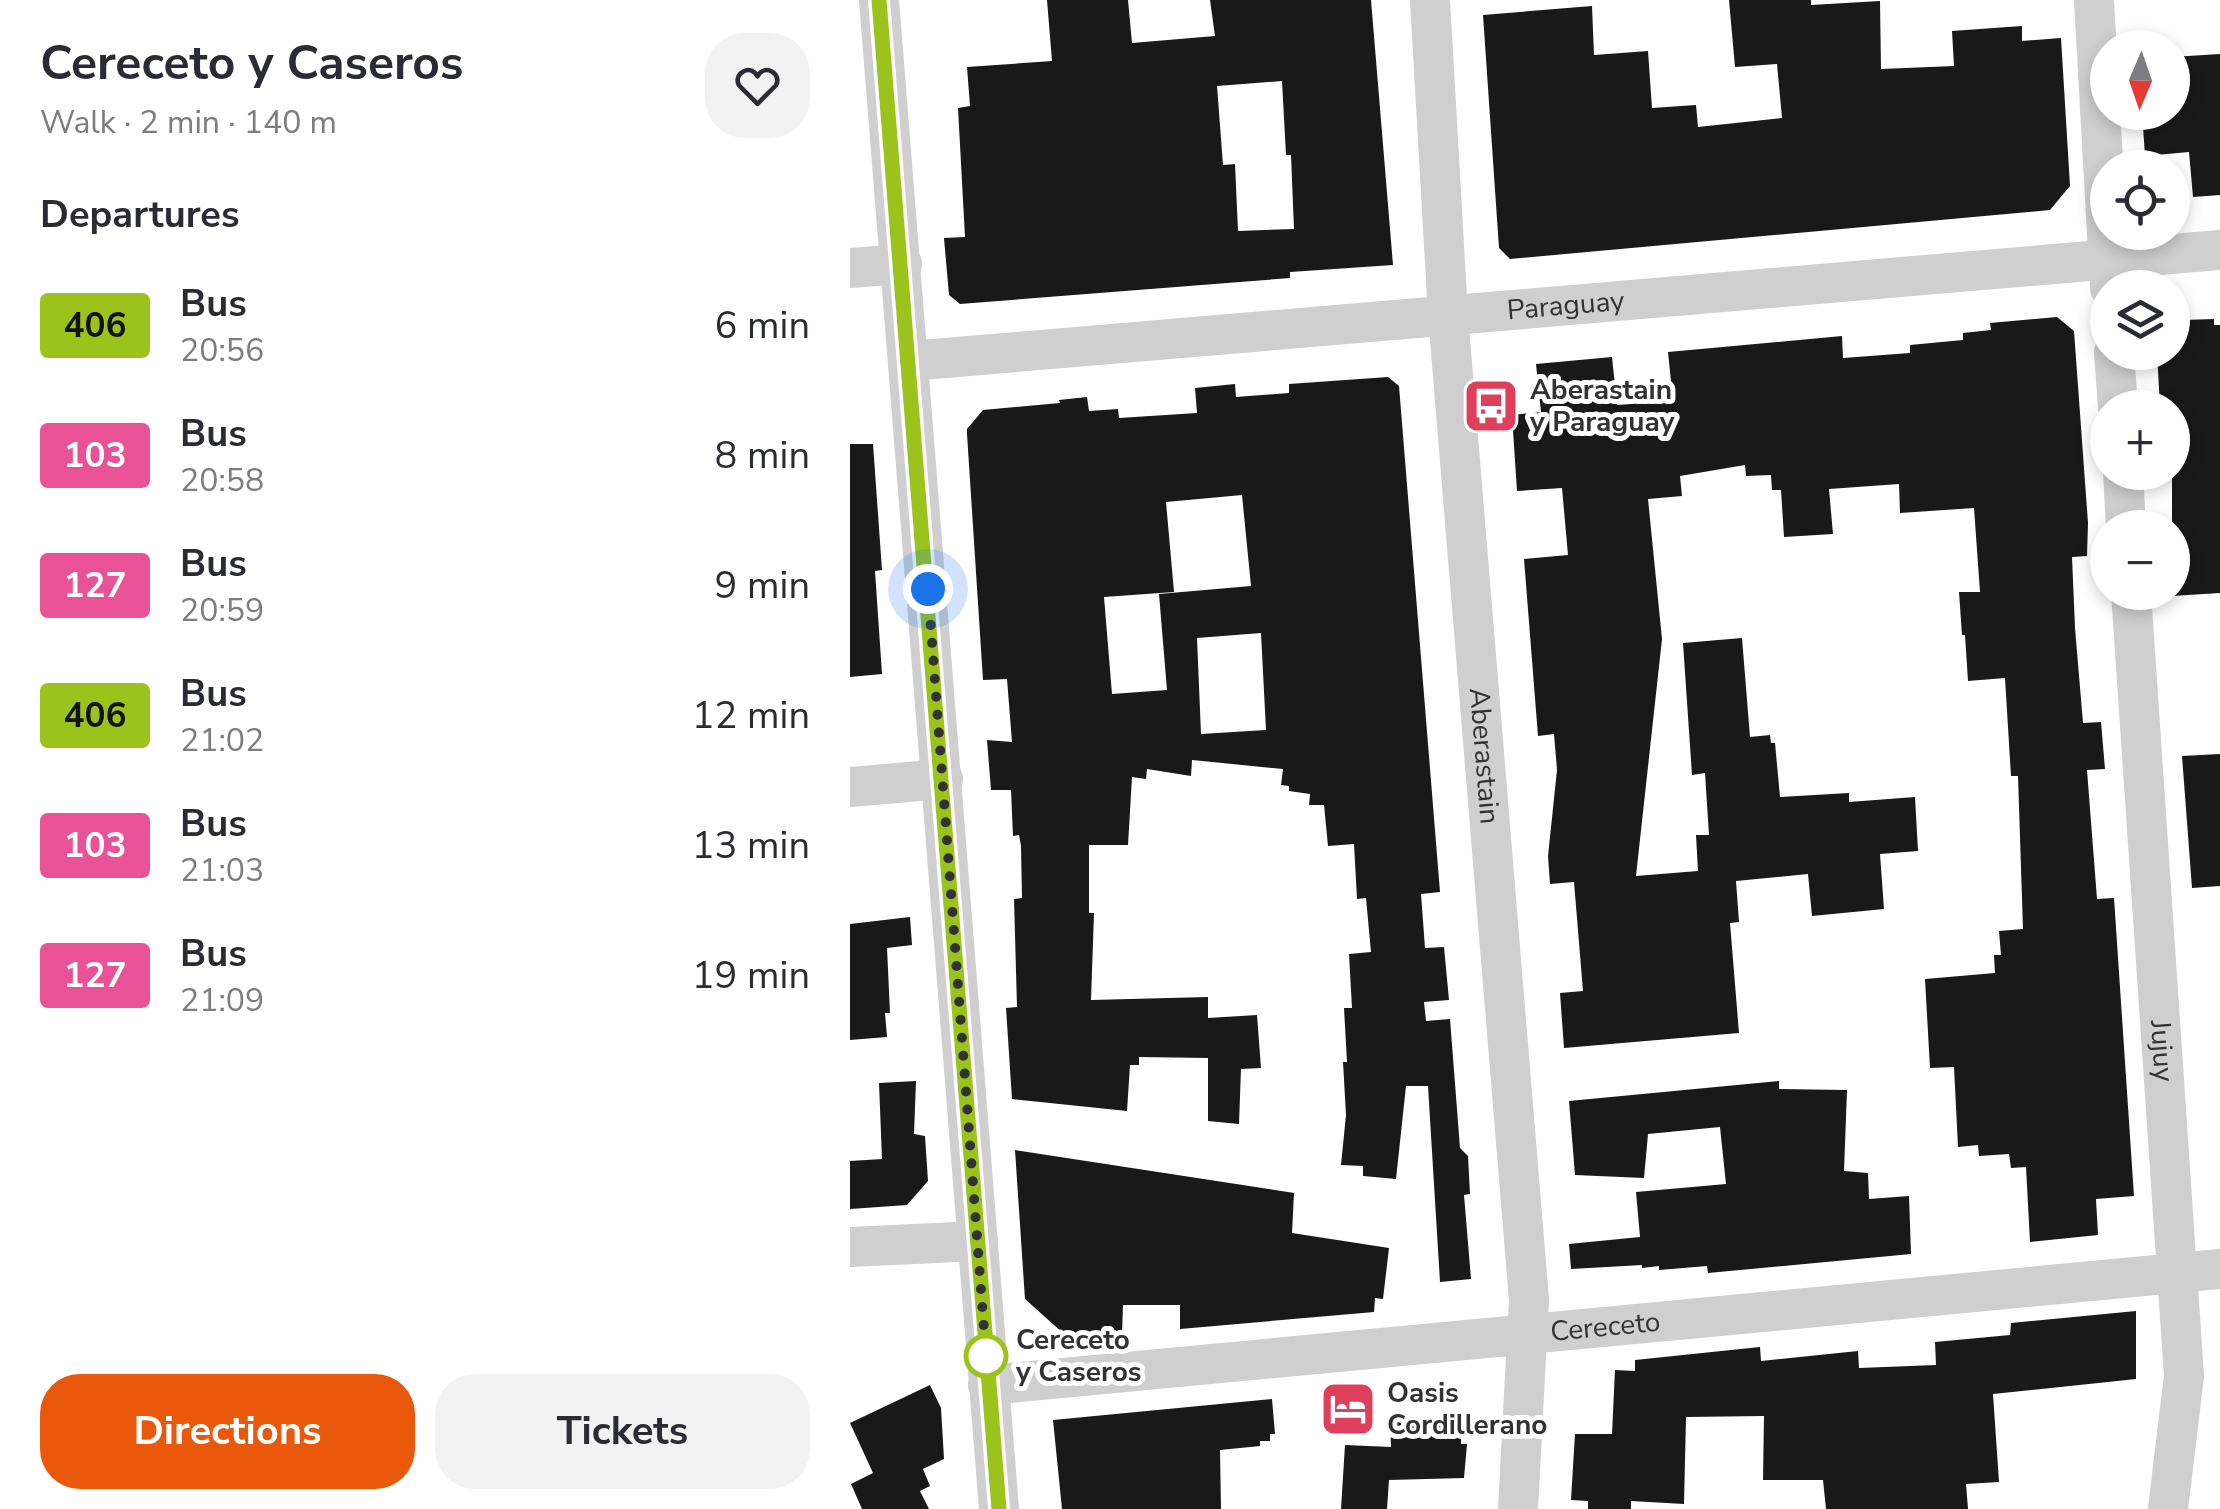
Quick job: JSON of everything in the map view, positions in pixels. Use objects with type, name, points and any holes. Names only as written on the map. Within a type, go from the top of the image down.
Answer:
[{"type":"street","points":[[879,0],[999,1509]]},
{"type":"street","name":"Aberastain","points":[[1430,0],[1448,315],[1527,1280],[1518,1509]]},
{"type":"street","points":[[2094,0],[2109,270]]},
{"type":"street","name":"Paraguay","points":[[2123,270],[2220,250]]},
{"type":"street","points":[[850,268],[902,264]]},
{"type":"street","name":"Paraguay","points":[[910,361],[1448,315],[2090,274]]},
{"type":"street","name":"Jujuy","points":[[2132,610],[2184,1376],[2168,1509]]},
{"type":"street","points":[[850,787],[943,779]]},
{"type":"street","points":[[850,1247],[978,1241]]},
{"type":"street","name":"Cereceto","points":[[988,1385],[2220,1270]]},
{"type":"building","points":[[1047,0],[1128,0],[1132,43],[1215,36],[1210,0],[1371,0],[1393,265],[1290,272],[1290,278],[960,304],[949,295],[944,238],[965,237],[958,108],[970,106],[967,67],[1052,61]],"holes":[[[1282,81],[1286,155],[1291,155],[1294,229],[1238,231],[1235,164],[1223,165],[1217,86]]]},
{"type":"building","points":[[1729,0],[1811,0],[1811,5],[1880,1],[1881,69],[1954,66],[1952,31],[2022,26],[2022,41],[2061,38],[2070,186],[2050,210],[1510,259],[1499,248],[1483,15],[1592,6],[1594,55],[1648,51],[1652,108],[1696,105],[1698,127],[1782,118],[1777,64],[1735,67]]},
{"type":"building","points":[[2220,54],[2220,195],[2193,197],[2190,150],[2145,150],[2143,130],[2190,130],[2190,56]]},
{"type":"building","points":[[2057,317],[2074,331],[2088,523],[2087,556],[2072,557],[2075,628],[2083,723],[2101,722],[2105,769],[2087,770],[2097,899],[2114,898],[2134,1196],[2096,1199],[2098,1235],[2030,1242],[2026,1167],[2011,1168],[2009,1154],[1979,1156],[1978,1145],[1958,1147],[1954,1067],[1930,1068],[1925,979],[1995,973],[1994,955],[2001,955],[1999,931],[2023,929],[2018,776],[2011,776],[2005,678],[1968,681],[1962,635],[1959,592],[1980,592],[1974,508],[1900,513],[1899,484],[1829,489],[1833,534],[1784,537],[1781,490],[1772,490],[1771,475],[1746,476],[1745,465],[1680,476],[1682,496],[1648,499],[1662,639],[1636,876],[1698,871],[1696,835],[1709,835],[1705,773],[1692,775],[1683,643],[1742,638],[1750,737],[1770,735],[1771,743],[1775,743],[1780,797],[1849,793],[1849,802],[1915,797],[1918,851],[1880,854],[1884,909],[1812,916],[1808,874],[1736,881],[1739,922],[1730,923],[1739,1033],[1564,1048],[1560,993],[1583,991],[1574,882],[1550,884],[1548,856],[1557,770],[1554,734],[1538,736],[1524,559],[1568,555],[1562,488],[1517,491],[1512,415],[1541,412],[1536,364],[1612,357],[1617,405],[1673,401],[1668,352],[1842,336],[1843,358],[1910,353],[1910,345],[1963,340],[1963,333],[1991,330],[1990,323]]},
{"type":"building","points":[[2214,319],[2214,325],[2220,325],[2220,593],[2190,595],[2190,510],[2172,510],[2172,490],[2190,490],[2190,390],[2159,390],[2158,370],[2190,370],[2190,320]]},
{"type":"building","points":[[1388,377],[1399,386],[1440,892],[1421,894],[1425,948],[1444,947],[1449,1000],[1424,1002],[1426,1021],[1450,1019],[1460,1148],[1468,1156],[1470,1194],[1464,1195],[1471,1279],[1440,1282],[1428,1086],[1406,1086],[1396,1179],[1363,1176],[1363,1166],[1341,1165],[1346,1115],[1344,1008],[1352,1008],[1349,954],[1371,952],[1366,898],[1357,899],[1354,844],[1328,846],[1324,805],[1309,805],[1310,794],[1289,791],[1289,786],[1281,785],[1283,769],[1192,760],[1191,776],[1147,769],[1146,779],[1132,777],[1128,845],[1089,845],[1089,913],[1094,913],[1091,1000],[1208,997],[1208,1018],[1257,1015],[1261,1068],[1241,1069],[1239,1124],[1208,1121],[1208,1058],[1139,1057],[1139,1065],[1130,1065],[1127,1111],[1012,1099],[1006,1008],[1017,1007],[1014,899],[1022,898],[1021,846],[1019,835],[1013,836],[1011,790],[991,790],[987,740],[1012,742],[1007,679],[983,680],[967,429],[983,410],[1087,397],[1089,411],[1118,409],[1119,418],[1197,413],[1195,388],[1235,384],[1236,397],[1289,393],[1289,384]],"holes":[[[1242,495],[1251,586],[1159,594],[1167,690],[1112,694],[1104,597],[1174,592],[1166,502]],[[1261,633],[1266,730],[1201,734],[1197,638]]]},
{"type":"building","points":[[850,444],[873,444],[882,570],[875,571],[882,674],[850,677]]},
{"type":"building","points":[[2220,754],[2220,886],[2192,888],[2182,756]]},
{"type":"building","points":[[910,917],[912,945],[887,948],[887,1037],[850,1040],[850,924]]},
{"type":"building","points":[[916,1081],[914,1134],[925,1136],[928,1181],[907,1205],[850,1209],[850,1161],[882,1159],[879,1083]]},
{"type":"building","points":[[1779,1081],[1779,1089],[1847,1090],[1844,1171],[1868,1173],[1869,1199],[1909,1196],[1911,1254],[1708,1273],[1707,1266],[1571,1269],[1569,1244],[1640,1237],[1636,1192],[1726,1184],[1720,1127],[1648,1134],[1644,1178],[1575,1175],[1569,1101]]},
{"type":"building","points":[[1015,1150],[1294,1193],[1292,1233],[1389,1248],[1383,1299],[1375,1298],[1374,1312],[1180,1329],[1180,1305],[1123,1305],[1122,1335],[1064,1334],[1025,1299]]},
{"type":"building","points":[[2136,1311],[2136,1379],[1993,1394],[1999,1482],[1966,1484],[1968,1509],[1826,1509],[1823,1480],[1763,1480],[1764,1416],[1686,1417],[1684,1504],[1631,1501],[1631,1509],[1588,1509],[1588,1501],[1571,1500],[1575,1434],[1612,1434],[1615,1370],[1635,1371],[1635,1360],[1760,1347],[1761,1361],[1858,1351],[1859,1368],[1936,1365],[1935,1342],[2010,1335],[2011,1323]]},
{"type":"building","points":[[930,1385],[941,1408],[944,1459],[923,1469],[930,1486],[920,1491],[929,1509],[862,1509],[851,1484],[873,1473],[850,1423]]},
{"type":"building","points":[[1272,1399],[1275,1434],[1270,1434],[1270,1441],[1260,1441],[1260,1446],[1220,1450],[1221,1509],[1062,1509],[1053,1420]]},
{"type":"building","points":[[1461,1418],[1461,1444],[1467,1444],[1464,1478],[1389,1480],[1387,1509],[1341,1509],[1345,1445],[1391,1447],[1390,1419]]},
{"type":"bus line","name":"406","points":[[879,0],[999,1509]]},
{"type":"place","name":"Aberastain y Paraguay","points":[[1491,406]]},
{"type":"place","name":"Cereceto y Caseros","points":[[986,1356]]},
{"type":"place","name":"Oasis Cordillerano","points":[[1348,1409]]},
{"type":"route","points":[[928,589],[986,1356]]}]
